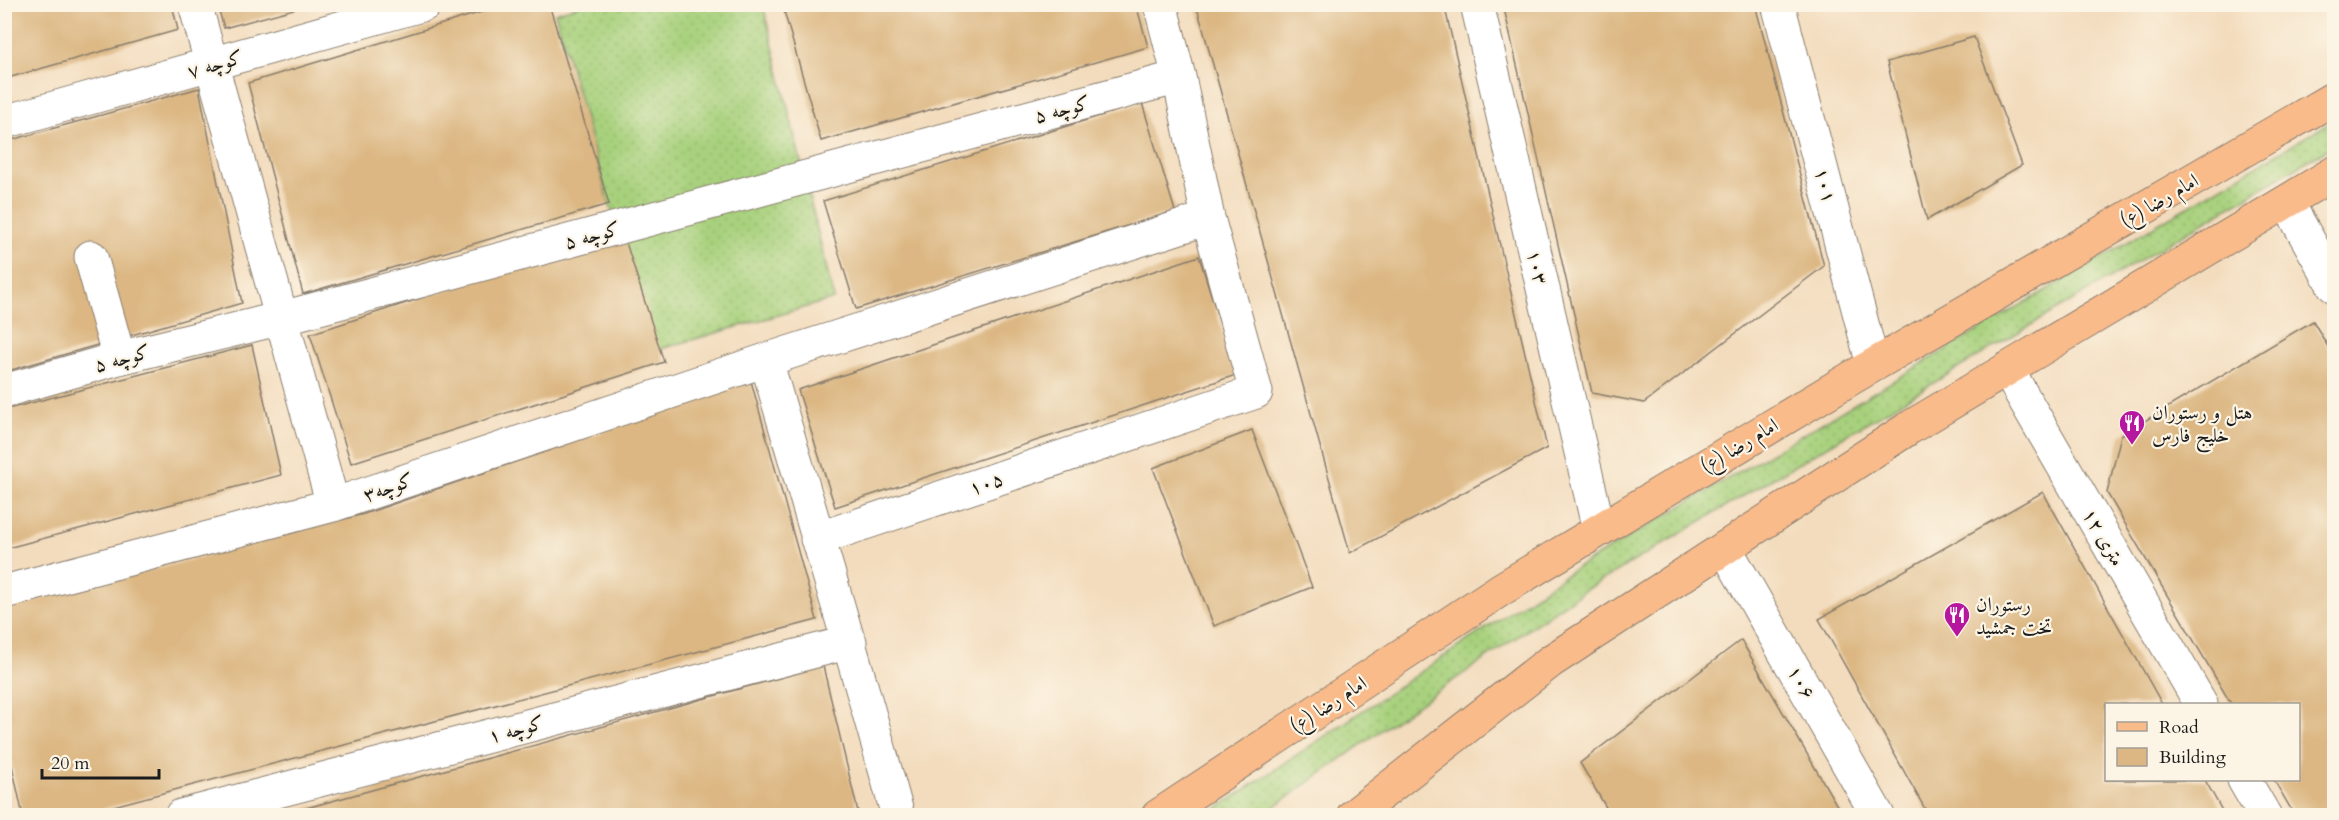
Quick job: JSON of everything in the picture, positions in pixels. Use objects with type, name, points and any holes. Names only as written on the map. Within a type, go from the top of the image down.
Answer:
[{"type":"main road","name":"امام رضا (ع)","points":[[1158,816],[1500,590],[1874,365],[2334,98]]},
{"type":"main road","points":[[1353,816],[1551,661],[1909,428],[2334,173]]},
{"type":"street","points":[[195,4],[333,506]]},
{"type":"street","name":"کوچه ۷","points":[[4,122],[212,66],[425,4]]},
{"type":"street","name":"۱۰۵","points":[[817,539],[1256,392],[1208,218],[1179,77],[1160,4]]},
{"type":"street","name":"۱۰۳","points":[[1478,4],[1599,530]]},
{"type":"street","name":"۱۰۱","points":[[1778,4],[1874,365]]},
{"type":"street","name":"کوچه ۵","points":[[4,391],[119,358],[282,318],[1179,77]]},
{"type":"street","points":[[2287,202],[2334,286]]},
{"type":"street","points":[[898,816],[850,642],[817,539],[766,360],[1208,218]]},
{"type":"street","points":[[91,257],[119,358]]},
{"type":"street","name":"کوچه۳","points":[[4,592],[333,506],[766,360]]},
{"type":"street","name":"۱۲ متری","points":[[2007,369],[2200,703]]},
{"type":"street","name":"۱۰۶","points":[[1725,548],[1878,816]]},
{"type":"street","name":"کوچه ۱","points":[[181,816],[850,642]]},
{"type":"street","points":[[2245,781],[2265,816]]},
{"type":"green space","points":[[583,4],[763,5],[834,299],[650,352],[623,233],[609,204],[555,13]]},
{"type":"green space","points":[[2334,120],[2334,145],[1587,589],[1397,719],[1263,815],[1207,815],[1570,572]]},
{"type":"building","points":[[4,4],[172,4],[178,30],[4,79]]},
{"type":"building","points":[[217,4],[309,4],[309,5],[224,28]]},
{"type":"building","points":[[508,4],[549,4],[609,204],[303,294],[248,83]]},
{"type":"building","points":[[782,4],[1136,4],[1148,47],[821,141]]},
{"type":"building","points":[[1196,4],[1444,4],[1547,448],[1350,553]]},
{"type":"building","points":[[1503,4],[1755,4],[1824,266],[1644,403],[1592,393]]},
{"type":"building","points":[[1974,37],[2022,165],[1927,220],[1887,62]]},
{"type":"building","points":[[199,88],[242,303],[4,372],[4,142]]},
{"type":"building","points":[[1142,103],[1175,211],[856,309],[823,201]]},
{"type":"building","points":[[623,233],[664,362],[351,463],[310,334]]},
{"type":"building","points":[[1199,256],[1236,375],[835,507],[798,390]]},
{"type":"building","points":[[2313,321],[2334,357],[2334,816],[2295,816],[2275,781],[2300,781],[2300,703],[2230,703],[2107,493],[2121,435]]},
{"type":"building","points":[[252,345],[281,475],[4,549],[4,410]]},
{"type":"building","points":[[751,381],[817,620],[76,816],[23,816],[4,729],[4,609],[364,514]]},
{"type":"building","points":[[1252,430],[1312,587],[1214,626],[1153,468]]},
{"type":"building","points":[[2043,492],[2161,703],[2105,703],[2105,781],[2206,781],[2225,816],[1929,816],[1819,619]]},
{"type":"building","points":[[1741,640],[1843,816],[1611,816],[1580,763]]},
{"type":"building","points":[[823,666],[859,816],[281,815]]},
{"type":"place","name":"هتل و رستوران خلیج فارس","points":[[2132,446]]},
{"type":"place","name":"رستوران تخت جمشید","points":[[1957,638]]}]
